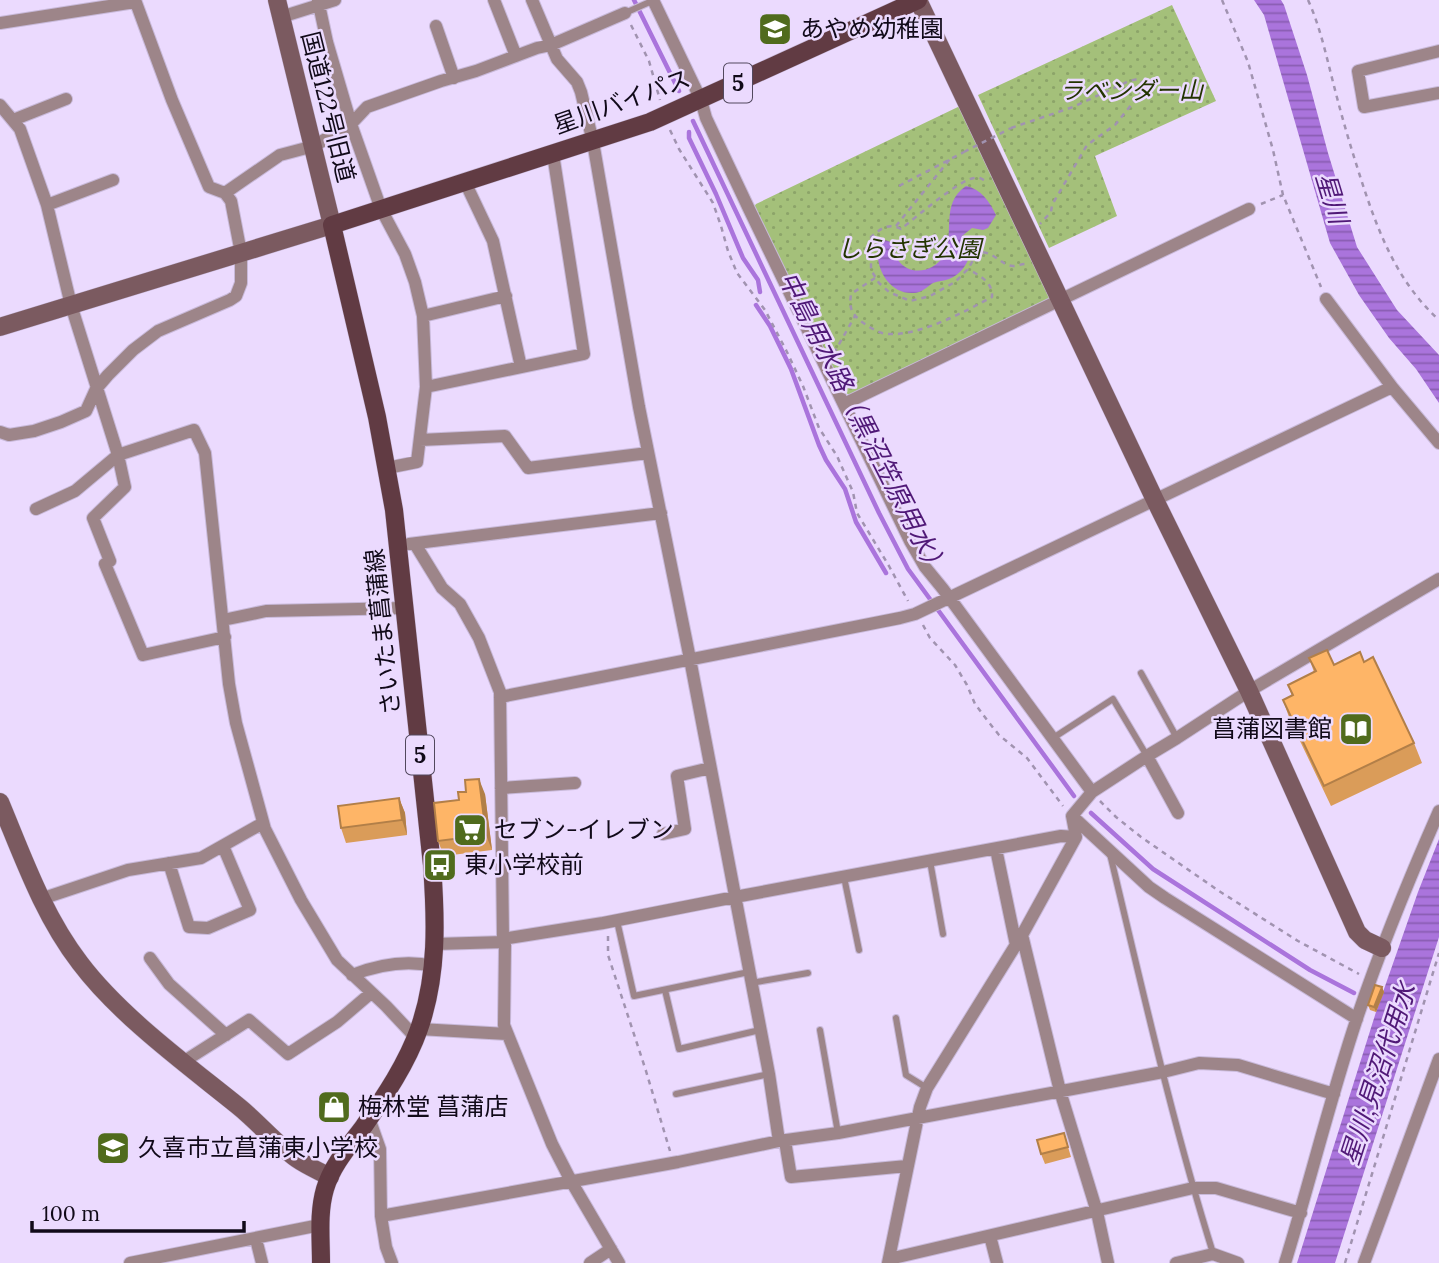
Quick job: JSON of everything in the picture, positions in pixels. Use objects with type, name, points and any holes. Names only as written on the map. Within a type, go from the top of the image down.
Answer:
[{"type":"main road","name":"星川バイパス","points":[[332,225],[650,122],[918,0]]},
{"type":"main road","name":"さいたま菖蒲線","points":[[321,1263],[321,1208],[330,1177],[393,1083],[417,1033],[425,1009],[435,944],[432,865],[405,608],[407,544],[332,225]]},
{"type":"street","points":[[279,9],[335,0]]},
{"type":"street","points":[[494,0],[516,56]]},
{"type":"street","points":[[532,0],[557,58],[577,82],[593,142],[648,453],[791,1177],[907,1166]]},
{"type":"street","points":[[918,0],[1154,500],[1249,691],[1357,932],[1365,940],[1382,948]]},
{"type":"street","points":[[0,23],[135,1],[172,100],[209,187],[225,193],[231,201],[241,253],[241,283],[236,296],[158,331],[108,375],[96,389],[86,411],[34,431],[9,435],[0,432]]},
{"type":"street","points":[[652,1],[701,100],[706,118],[749,209],[910,541],[946,599],[1053,738],[1089,794]]},
{"type":"street","points":[[318,3],[351,124],[381,209],[405,254],[423,316],[426,387],[417,462],[387,468]]},
{"type":"street","name":"国道122号旧道","points":[[279,9],[332,225]]},
{"type":"street","points":[[225,193],[281,155],[313,146],[351,124],[366,107],[551,45],[628,15]]},
{"type":"street","points":[[436,26],[454,78]]},
{"type":"street","points":[[1439,51],[1358,71],[1364,107],[1439,93]]},
{"type":"street","points":[[13,120],[66,99]]},
{"type":"street","points":[[0,105],[20,128],[47,205],[71,305],[118,455],[125,488],[93,518],[110,561],[105,564],[143,654],[225,636]]},
{"type":"street","points":[[426,387],[584,354],[553,154]]},
{"type":"street","points":[[47,205],[113,180]]},
{"type":"street","points":[[465,182],[493,241],[522,367]]},
{"type":"street","points":[[844,404],[1249,209]]},
{"type":"street","points":[[0,327],[332,225]]},
{"type":"street","points":[[423,316],[506,296]]},
{"type":"street","points":[[1326,299],[1392,387],[1439,443]]},
{"type":"street","points":[[500,697],[923,615],[946,599],[1392,387]]},
{"type":"street","points":[[36,509],[75,491],[118,455],[194,430],[205,453],[229,684],[236,723],[263,823],[301,900],[337,960],[417,1033],[507,1034]]},
{"type":"street","points":[[419,440],[505,436],[528,468],[648,453]]},
{"type":"street","points":[[407,544],[661,513]]},
{"type":"street","points":[[407,544],[442,587],[460,604],[479,638],[500,692],[504,1025],[552,1144],[619,1263]]},
{"type":"street","points":[[1301,1213],[1216,1188],[1193,1188],[889,1261],[907,1166],[927,1088],[1019,940],[1076,837],[1074,814],[1089,794],[1249,691],[1439,579]]},
{"type":"street","points":[[223,620],[266,611],[405,608]]},
{"type":"street","points":[[1147,756],[1178,813]]},
{"type":"street","points":[[663,834],[685,829],[677,776],[710,768]]},
{"type":"street","points":[[501,788],[575,783]]},
{"type":"street","points":[[0,802],[6,832],[80,963],[111,998],[183,1062],[297,1158],[330,1177]]},
{"type":"street","points":[[1285,1263],[1357,1019],[1408,881],[1439,811]]},
{"type":"street","points":[[1074,814],[1149,887],[1357,1019]]},
{"type":"street","points":[[41,898],[128,870],[201,858],[263,823]]},
{"type":"street","points":[[435,944],[504,941],[617,922],[735,897],[1061,836],[1076,837]]},
{"type":"street","points":[[169,863],[189,927],[208,928],[250,910],[223,846]]},
{"type":"street","points":[[996,849],[1060,1091],[1097,1212],[1108,1263]]},
{"type":"street","points":[[150,958],[169,984],[226,1035]]},
{"type":"street","points":[[352,975],[393,964],[421,963],[433,966]]},
{"type":"street","points":[[183,1062],[249,1020],[288,1054],[337,1022],[371,993]]},
{"type":"street","points":[[1364,1263],[1439,1059]]},
{"type":"street","points":[[381,1216],[782,1141],[838,1133],[1199,1063],[1238,1065],[1334,1094]]},
{"type":"street","points":[[369,1118],[380,1149],[381,1216],[386,1247],[392,1263]]},
{"type":"street","points":[[130,1263],[320,1225]]},
{"type":"street","points":[[990,1236],[997,1263]]},
{"type":"street","points":[[256,1239],[262,1263]]},
{"type":"street","points":[[590,1263],[611,1250]]},
{"type":"street","points":[[1176,1263],[1213,1254],[1238,1263]]},
{"type":"lane","points":[[628,15],[652,1]]},
{"type":"lane","points":[[1141,673],[1177,738]]},
{"type":"lane","points":[[1053,738],[1114,699],[1147,756]]},
{"type":"lane","points":[[1109,848],[1163,1072],[1213,1254]]},
{"type":"lane","points":[[930,861],[943,934]]},
{"type":"lane","points":[[844,877],[859,950]]},
{"type":"lane","points":[[617,922],[634,996],[750,978],[808,973]]},
{"type":"lane","points":[[665,990],[678,1049],[760,1030]]},
{"type":"lane","points":[[896,1018],[906,1075],[927,1088]]},
{"type":"lane","points":[[820,1030],[838,1133]]},
{"type":"lane","points":[[676,1094],[769,1074]]},
{"type":"path","points":[[1222,0],[1248,62],[1283,195],[1326,299]]},
{"type":"path","points":[[1308,0],[1318,26],[1374,220],[1403,278],[1439,320]]},
{"type":"path","points":[[628,15],[649,61],[662,106]]},
{"type":"path","points":[[899,186],[1010,128],[1073,107],[1138,79],[1144,89],[1115,125],[1087,145],[1052,205],[1051,212],[1036,226]]},
{"type":"path","points":[[668,124],[673,138],[713,203],[722,226],[727,251],[737,273],[765,310],[786,350],[819,428],[837,456],[853,492],[857,513],[911,606]]},
{"type":"path","points":[[896,226],[950,159]]},
{"type":"path","points":[[986,181],[973,177],[966,180],[901,229],[888,225],[872,237],[871,270],[889,292],[910,301],[930,296],[955,282],[981,252],[994,255],[1007,265],[1029,263]]},
{"type":"path","points":[[1249,209],[1283,195]]},
{"type":"path","points":[[875,277],[851,294],[851,311],[881,333],[902,333],[956,317],[992,298],[989,284],[968,269]]},
{"type":"path","points":[[823,361],[832,356],[855,316]]},
{"type":"path","points":[[923,615],[930,638],[955,665],[986,720],[999,735],[1027,758],[1062,806],[1074,814]]},
{"type":"path","points":[[1089,794],[1166,855],[1287,934],[1360,974]]},
{"type":"path","points":[[617,922],[608,932],[608,955],[674,1163]]},
{"type":"path","points":[[1345,1263],[1439,953]]},
{"type":"green space","name":"しらさぎ公園","points":[[1172,5],[1216,101],[1095,156],[1117,216],[1049,248],[978,95]]},
{"type":"green space","name":"しらさぎ公園","points":[[960,106],[1051,295],[1049,301],[849,395],[845,392],[754,207]]},
{"type":"water","name":"星川","points":[[1254,0],[1281,0],[1284,5],[1357,247],[1397,310],[1439,355],[1439,403],[1359,295],[1330,243],[1264,15]]},
{"type":"water","points":[[966,186],[984,197],[996,215],[988,228],[972,228],[962,236],[962,240],[971,250],[964,268],[953,277],[933,283],[919,292],[905,292],[890,284],[884,277],[878,260],[879,243],[890,242],[898,260],[909,269],[919,271],[932,267],[946,250],[952,205]]},
{"type":"water","name":"星川;見沼代用水","points":[[1439,839],[1439,937],[1335,1263],[1297,1263],[1376,1012]]},
{"type":"building","points":[[1327,650],[1334,665],[1360,652],[1364,662],[1373,657],[1414,743],[1324,786],[1283,700],[1293,695],[1288,685],[1316,671],[1309,658]]},
{"type":"building","points":[[479,779],[486,835],[438,841],[434,803],[459,800],[458,792],[466,792],[465,780]]},
{"type":"building","points":[[399,798],[402,820],[341,828],[338,806]]},
{"type":"building","points":[[1375,985],[1382,987],[1374,1007],[1368,1005]]},
{"type":"building","points":[[1064,1133],[1068,1147],[1041,1154],[1037,1140]]},
{"type":"waterway","name":"中島用水路（黒沼笠原用水）","points":[[634,0],[679,91]]},
{"type":"waterway","name":"中島用水路（黒沼笠原用水）","points":[[693,121],[908,569],[1074,796]]},
{"type":"waterway","points":[[689,132],[689,138],[743,258],[758,280],[760,292]]},
{"type":"waterway","points":[[756,305],[770,326],[791,369],[819,445],[845,489],[856,522],[886,573]]},
{"type":"waterway","name":"中島用水路（黒沼笠原用水）","points":[[1091,813],[1153,869],[1310,970],[1354,993]]},
{"type":"place","name":"あやめ幼稚園","points":[[775,29]]},
{"type":"place","name":"菖蒲図書館","points":[[1356,729]]},
{"type":"place","name":"セブン-イレブン","points":[[470,830]]},
{"type":"place","name":"東小学校前","points":[[440,865]]},
{"type":"place","name":"梅林堂 菖蒲店","points":[[334,1107]]},
{"type":"place","name":"久喜市立菖蒲東小学校","points":[[113,1148]]},
{"type":"park label","name":"ラベンダー山","points":[[1131,91]]}]
